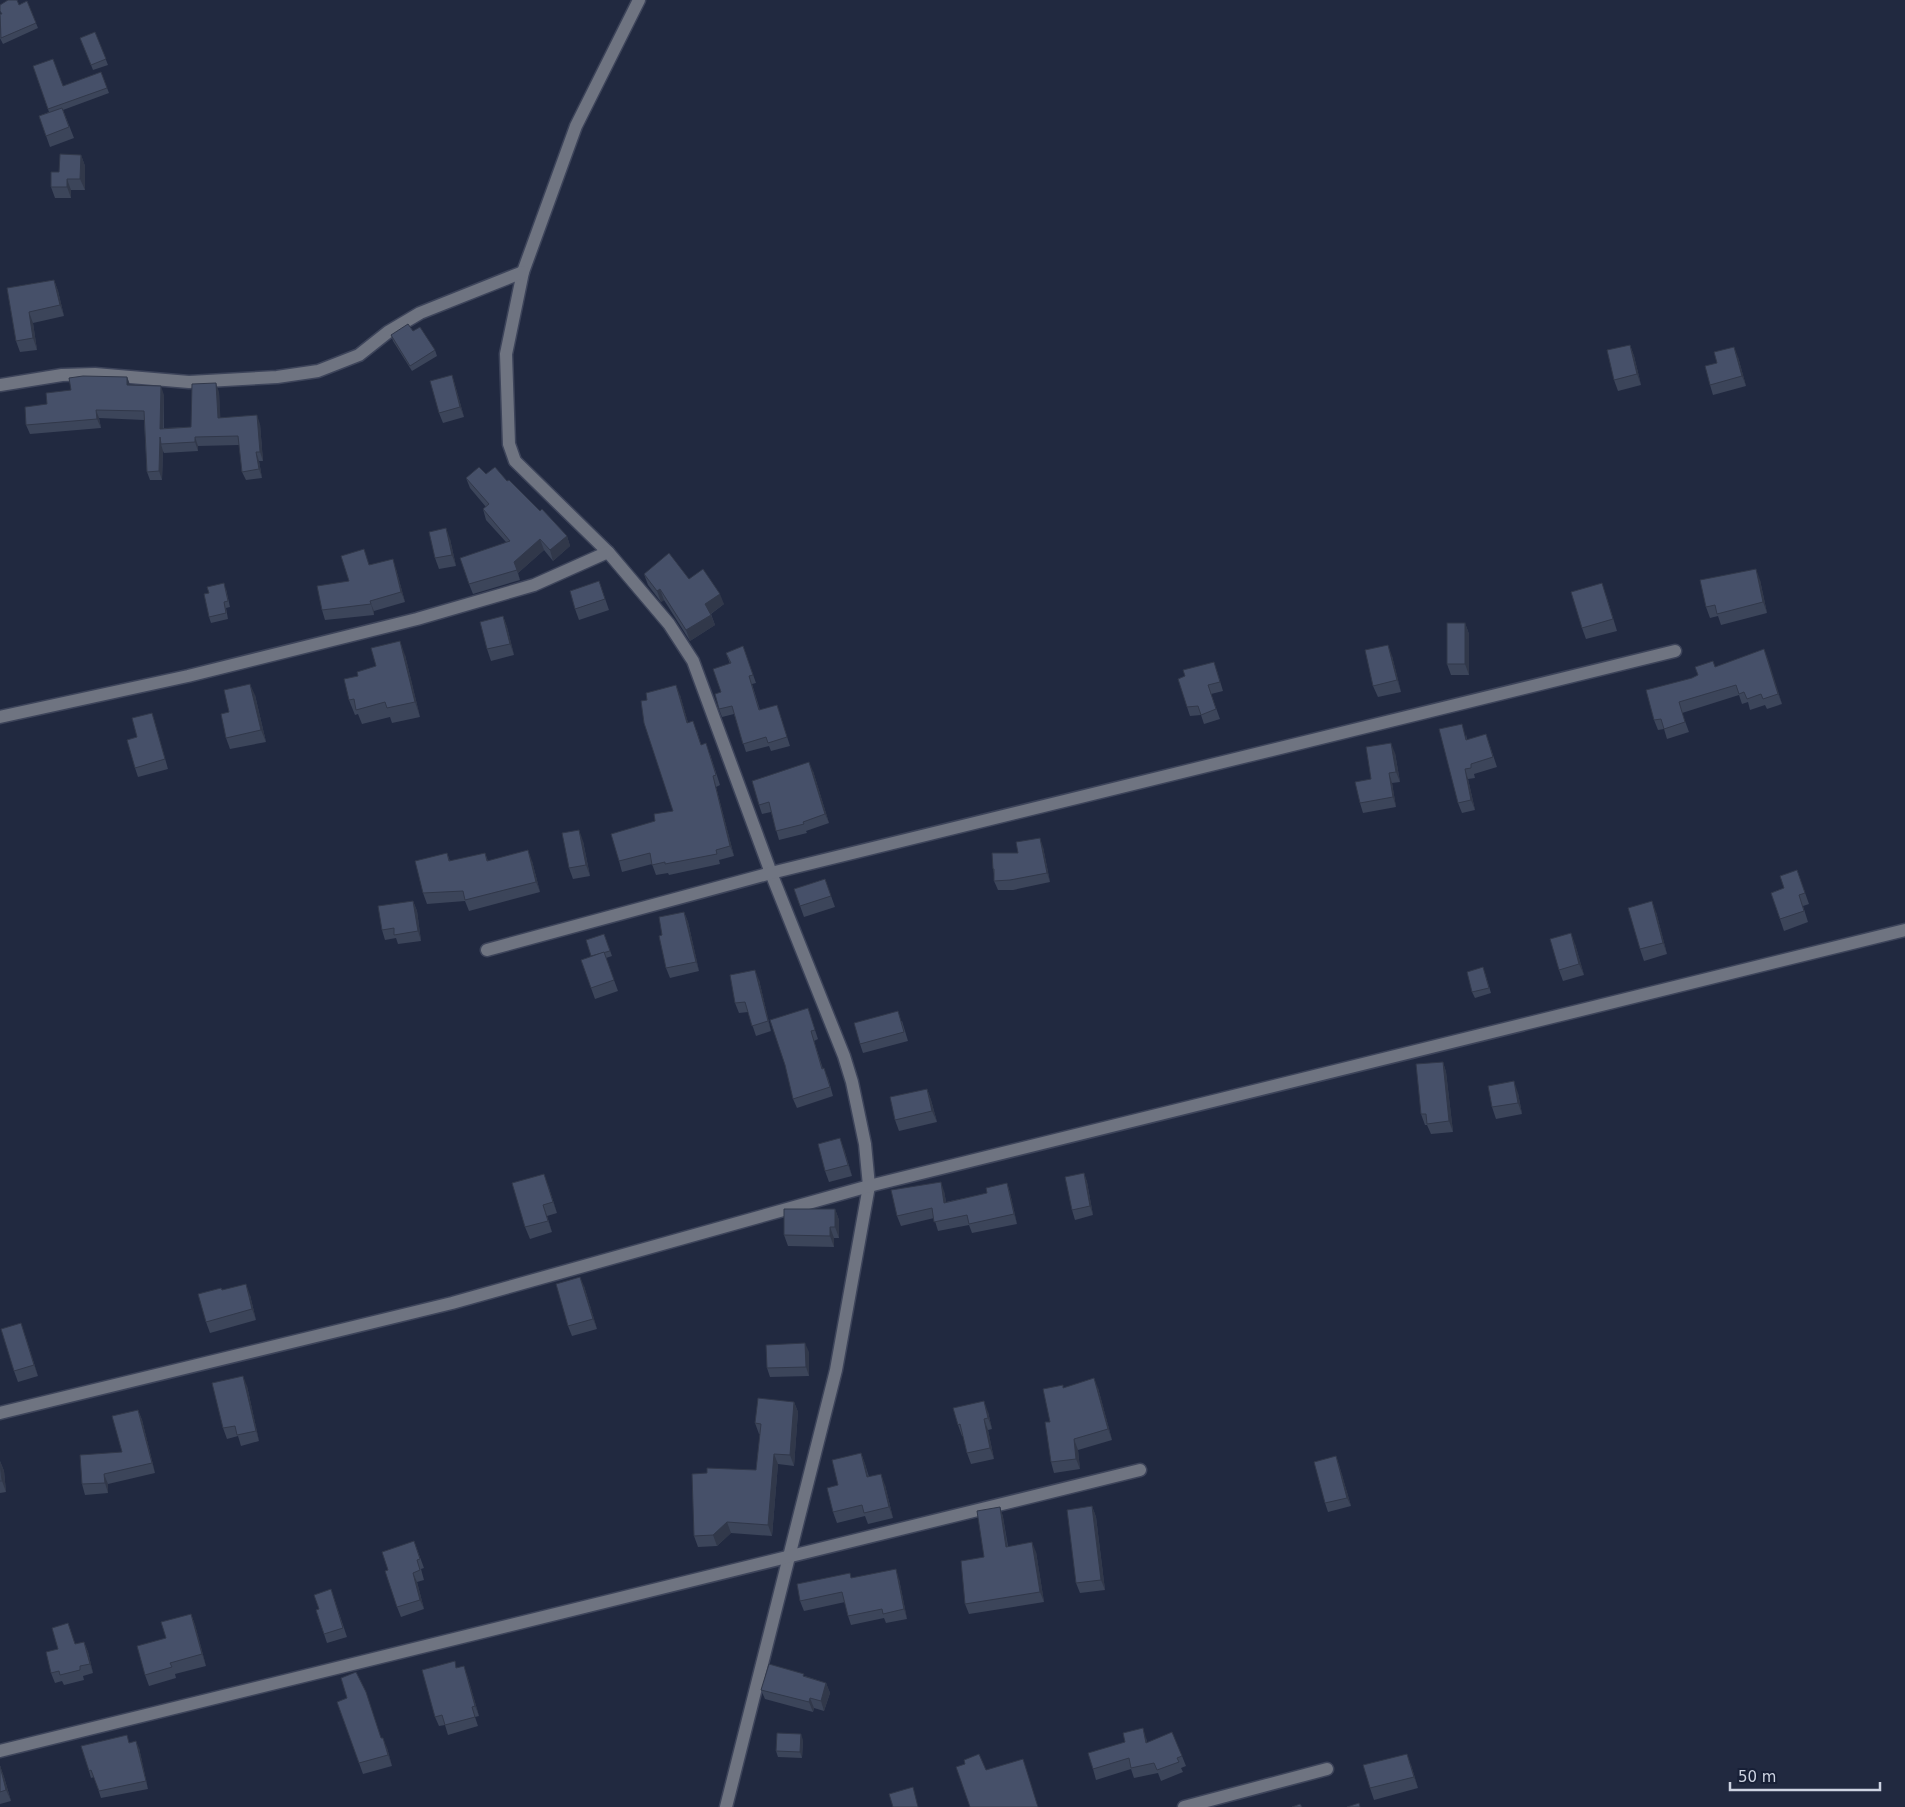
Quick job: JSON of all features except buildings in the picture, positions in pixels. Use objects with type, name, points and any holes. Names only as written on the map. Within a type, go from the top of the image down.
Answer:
[{"type":"street","points":[[639,0],[576,126],[523,272],[506,354],[509,444],[515,461],[608,552],[668,624],[693,661],[771,873],[847,1065],[864,1144],[869,1186],[836,1370],[726,1807]]},
{"type":"street","points":[[0,385],[78,374],[189,382],[276,377],[318,371],[359,355],[388,332],[420,313],[523,272]]},
{"type":"street","points":[[0,717],[188,676],[417,620],[534,584],[608,552]]},
{"type":"street","points":[[487,950],[771,873],[1675,651]]},
{"type":"street","points":[[0,1413],[452,1303],[869,1186],[1905,930]]},
{"type":"street","points":[[0,1751],[1140,1470]]},
{"type":"street","points":[[1184,1807],[1327,1769]]}]
